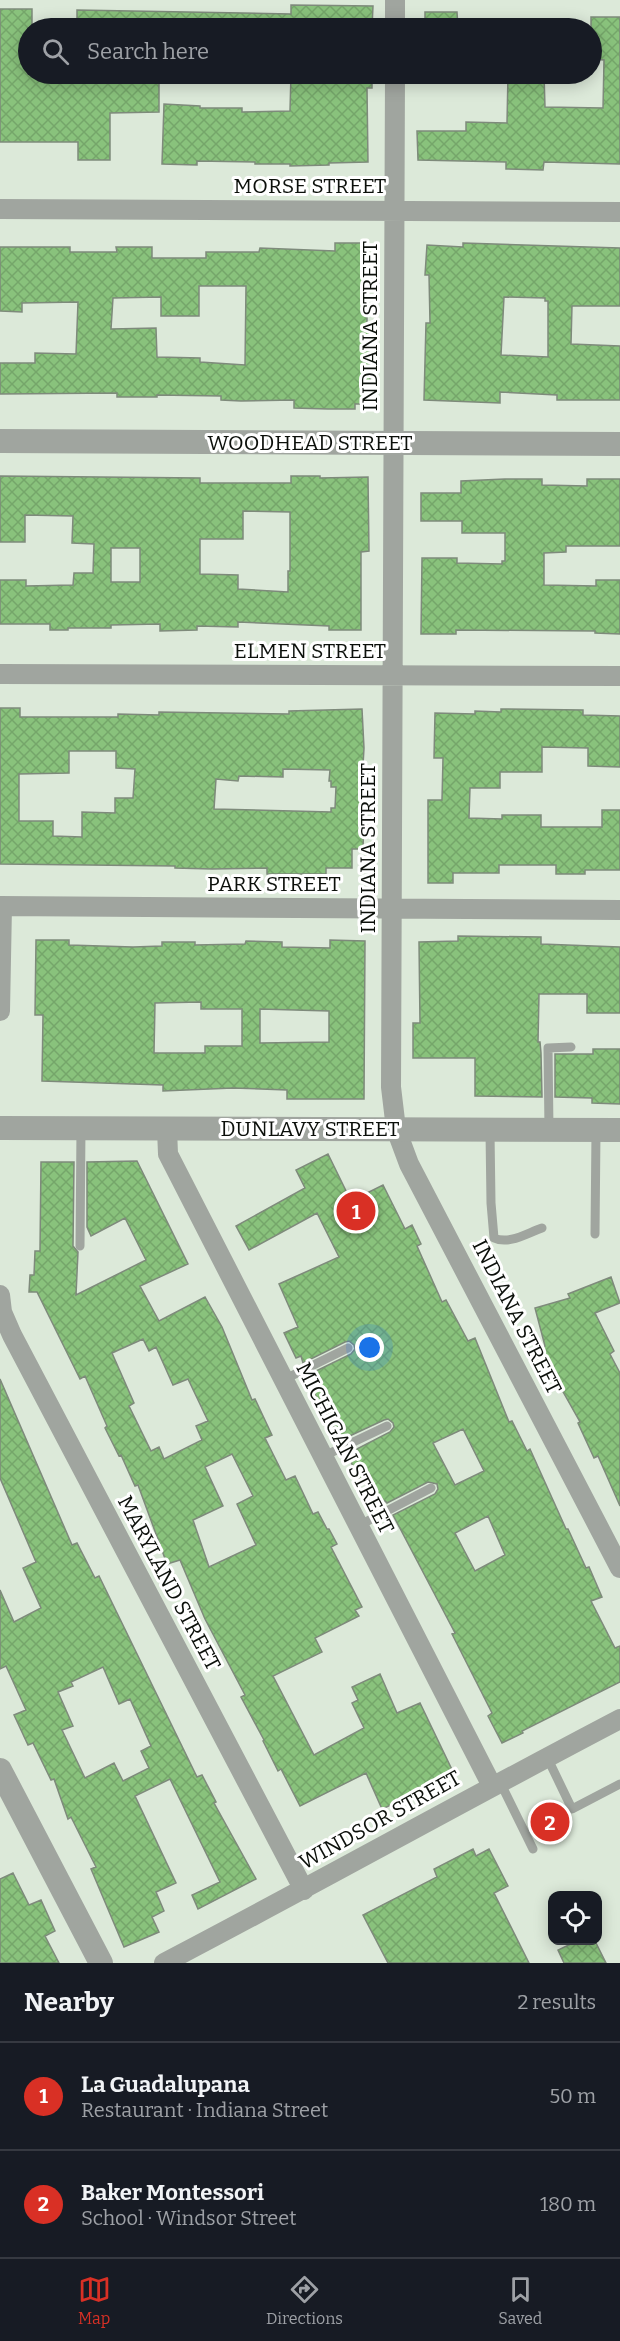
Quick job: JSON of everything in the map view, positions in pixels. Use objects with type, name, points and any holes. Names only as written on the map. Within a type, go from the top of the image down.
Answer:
[{"type":"street","points":[[395,0],[395,18]]},
{"type":"street","name":"INDIANA STREET","points":[[395,84],[391,1087],[396,1129],[409,1164],[620,1568]]},
{"type":"street","name":"MORSE STREET","points":[[0,209],[620,212]]},
{"type":"street","name":"WOODHEAD STREET","points":[[0,441],[620,444]]},
{"type":"street","name":"ELMEN STREET","points":[[0,674],[620,676]]},
{"type":"street","points":[[0,1011],[1,906]]},
{"type":"street","name":"PARK STREET","points":[[1,906],[620,910]]},
{"type":"street","name":"DUNLAVY STREET","points":[[0,1128],[608,1130]]},
{"type":"street","name":"MICHIGAN STREET","points":[[167,1129],[168,1154],[322,1457],[496,1784]]},
{"type":"street","name":"MARYLAND STREET","points":[[0,1295],[2,1312],[12,1335],[304,1890]]},
{"type":"street","name":"WINDSOR STREET","points":[[164,1963],[620,1719]]},
{"type":"street","points":[[0,1770],[101,1963]]},
{"type":"lane","points":[[549,1130],[548,1048],[571,1047]]},
{"type":"lane","points":[[80,1246],[81,1128]]},
{"type":"lane","points":[[490,1129],[494,1238],[501,1241],[508,1240],[542,1228]]},
{"type":"lane","points":[[596,1234],[608,1130]]},
{"type":"lane","points":[[283,1380],[348,1348]]},
{"type":"lane","points":[[322,1457],[387,1426]]},
{"type":"lane","points":[[358,1526],[431,1488]]},
{"type":"lane","points":[[547,1757],[572,1809],[620,1784]]},
{"type":"lane","points":[[496,1784],[533,1849]]},
{"type":"building","points":[[291,5],[373,6],[372,18],[77,18],[77,10],[291,14]]},
{"type":"building","points":[[0,9],[32,9],[32,18],[18,18],[18,84],[159,84],[159,112],[110,113],[110,160],[78,160],[78,142],[0,142]]},
{"type":"building","points":[[425,12],[457,12],[457,18],[425,18]]},
{"type":"building","points":[[620,17],[620,164],[544,162],[543,170],[506,169],[506,162],[418,160],[417,131],[466,131],[466,122],[507,123],[508,84],[544,84],[545,107],[603,108],[602,18],[591,18]]},
{"type":"building","points":[[291,84],[372,84],[372,88],[367,88],[368,162],[290,166],[290,164],[255,164],[255,162],[197,161],[197,165],[162,164],[164,104],[200,106],[200,108],[242,108],[242,112],[290,111]]},
{"type":"building","points":[[335,243],[367,243],[367,328],[374,328],[374,351],[370,351],[370,404],[355,404],[355,409],[328,409],[294,408],[294,400],[221,400],[221,396],[117,397],[117,393],[0,394],[0,363],[35,363],[35,353],[76,354],[78,302],[22,303],[22,312],[0,311],[0,247],[70,247],[70,252],[117,252],[116,247],[152,247],[152,258],[206,258],[206,252],[259,252],[260,248],[335,251]],"holes":[[[199,286],[246,286],[245,365],[200,362],[200,358],[157,357],[156,328],[111,329],[113,298],[161,297],[161,316],[199,316]]]},
{"type":"building","points":[[463,243],[620,248],[620,306],[572,306],[571,344],[620,346],[620,400],[557,400],[557,395],[500,392],[500,403],[424,400],[426,323],[430,323],[429,275],[425,275],[427,245],[463,247]],"holes":[[[504,297],[545,298],[545,301],[548,301],[548,357],[501,355]]]},
{"type":"building","points":[[0,476],[200,478],[200,483],[291,483],[291,476],[368,477],[369,551],[361,552],[361,630],[329,630],[329,626],[238,622],[238,627],[197,626],[197,630],[160,631],[160,624],[50,630],[50,624],[0,624],[0,580],[26,580],[26,586],[73,585],[74,573],[93,573],[94,544],[72,543],[73,516],[25,515],[25,542],[0,542]],"holes":[[[243,511],[290,512],[288,592],[238,589],[238,575],[200,574],[200,539],[243,539]],[[111,548],[140,548],[140,582],[111,582]]]},
{"type":"building","points":[[542,479],[542,485],[587,486],[587,479],[620,479],[620,546],[566,546],[566,552],[544,553],[544,585],[596,586],[596,580],[620,580],[620,634],[595,633],[595,631],[456,630],[456,634],[421,634],[422,558],[457,558],[457,563],[502,564],[502,561],[505,561],[505,533],[462,533],[462,521],[421,521],[421,493],[461,493],[461,481]]},
{"type":"building","points":[[0,708],[20,708],[20,717],[118,717],[118,714],[159,715],[159,712],[289,714],[289,711],[362,709],[364,748],[360,818],[364,818],[363,849],[352,849],[352,868],[326,868],[326,874],[267,874],[267,868],[212,869],[175,868],[175,866],[0,864]],"holes":[[[69,751],[116,751],[116,768],[135,769],[133,798],[115,798],[115,813],[82,812],[82,837],[53,836],[53,821],[19,821],[19,774],[69,773]],[[283,769],[330,770],[331,787],[336,787],[335,808],[331,808],[331,812],[214,809],[216,779],[238,781],[239,776],[283,777]]]},
{"type":"building","points":[[501,709],[583,710],[583,715],[620,716],[620,767],[588,766],[588,748],[542,747],[542,772],[500,772],[500,788],[470,788],[469,818],[502,819],[502,815],[541,815],[541,827],[602,827],[602,810],[620,810],[620,870],[585,870],[585,874],[556,874],[556,865],[499,865],[499,873],[453,873],[453,883],[428,883],[428,800],[442,800],[443,758],[434,758],[435,713],[475,714],[475,711],[501,712]]},
{"type":"building","points":[[458,936],[541,937],[541,944],[620,947],[620,1013],[587,1013],[587,994],[539,994],[538,1042],[540,1042],[541,1053],[542,1097],[475,1096],[475,1058],[413,1058],[413,1023],[420,1023],[419,942],[458,941]]},
{"type":"building","points":[[36,940],[69,940],[69,945],[133,947],[162,946],[162,942],[195,942],[195,945],[245,944],[246,941],[282,942],[282,947],[330,948],[330,940],[365,941],[364,1099],[287,1099],[287,1090],[233,1088],[163,1091],[163,1085],[42,1081],[43,1015],[35,1015]],"holes":[[[201,1002],[201,1009],[242,1009],[242,1046],[205,1046],[205,1053],[154,1053],[155,1003]],[[260,1009],[329,1011],[329,1042],[260,1043]]]},
{"type":"building","points":[[593,1049],[620,1049],[620,1104],[592,1103],[592,1098],[555,1097],[555,1054],[593,1054]]},
{"type":"building","points":[[328,1154],[351,1201],[383,1185],[405,1229],[412,1225],[421,1244],[417,1246],[442,1302],[446,1300],[468,1341],[475,1338],[509,1422],[512,1421],[527,1451],[530,1449],[566,1529],[586,1568],[589,1567],[602,1597],[591,1601],[615,1648],[620,1646],[620,1682],[502,1743],[488,1716],[492,1713],[452,1634],[455,1633],[393,1515],[435,1494],[438,1489],[437,1484],[428,1482],[377,1506],[365,1483],[362,1484],[347,1454],[390,1432],[394,1427],[393,1423],[388,1419],[384,1420],[341,1440],[323,1407],[320,1408],[308,1375],[351,1354],[355,1349],[354,1345],[349,1341],[345,1342],[303,1363],[301,1356],[296,1358],[284,1333],[298,1327],[279,1284],[339,1257],[317,1213],[249,1250],[236,1226],[305,1188],[296,1170]],"holes":[[[463,1429],[484,1471],[455,1485],[433,1443]],[[488,1516],[505,1555],[475,1571],[455,1533]]]},
{"type":"building","points":[[137,1161],[188,1264],[140,1286],[159,1321],[205,1297],[222,1327],[252,1400],[255,1399],[272,1435],[265,1438],[286,1480],[295,1476],[313,1514],[318,1512],[329,1529],[337,1544],[331,1547],[362,1607],[355,1610],[359,1616],[315,1638],[322,1652],[273,1676],[314,1755],[364,1728],[352,1703],[358,1700],[352,1687],[380,1674],[397,1713],[420,1703],[455,1776],[382,1809],[366,1773],[300,1806],[281,1769],[278,1771],[241,1697],[245,1695],[205,1619],[180,1560],[167,1564],[138,1485],[135,1486],[121,1455],[119,1456],[105,1428],[107,1426],[85,1376],[80,1379],[37,1292],[29,1292],[30,1275],[34,1275],[35,1251],[40,1251],[41,1162],[74,1162],[73,1246],[78,1252],[76,1295],[146,1260],[125,1218],[91,1236],[87,1227],[87,1162]],"holes":[[[143,1339],[149,1351],[156,1347],[173,1385],[188,1379],[208,1421],[196,1426],[202,1440],[164,1459],[159,1447],[151,1451],[129,1406],[134,1403],[112,1353]],[[232,1454],[253,1496],[237,1504],[256,1545],[209,1567],[193,1520],[223,1506],[205,1467]]]},
{"type":"building","points":[[611,1277],[620,1303],[595,1313],[614,1351],[610,1354],[620,1373],[620,1506],[598,1456],[594,1458],[578,1423],[580,1422],[539,1349],[545,1346],[535,1308],[570,1298],[568,1294]]},
{"type":"building","points":[[0,1379],[72,1545],[77,1543],[95,1578],[99,1576],[197,1777],[202,1775],[216,1802],[214,1803],[256,1879],[198,1909],[192,1895],[220,1882],[170,1779],[135,1796],[176,1883],[156,1892],[164,1911],[152,1917],[159,1932],[124,1947],[91,1869],[96,1867],[71,1817],[68,1819],[54,1779],[51,1780],[33,1743],[28,1745],[14,1715],[26,1710],[6,1666],[0,1669],[0,1590],[14,1622],[41,1608],[23,1568],[36,1562],[0,1478]],"holes":[[[103,1667],[119,1704],[130,1699],[151,1746],[141,1751],[149,1768],[123,1781],[114,1763],[85,1778],[62,1730],[73,1726],[58,1692],[73,1686],[71,1682]]]},
{"type":"building","points":[[473,1849],[476,1856],[489,1849],[508,1886],[494,1893],[529,1963],[388,1963],[363,1915],[437,1877],[434,1869]]},
{"type":"building","points":[[13,1873],[29,1905],[41,1900],[55,1931],[45,1936],[59,1963],[0,1963],[0,1879]]},
{"type":"building","points":[[569,1945],[597,1945],[606,1963],[564,1963],[558,1950]]},
{"type":"place","name":"La Guadalupana","points":[[356,1211]]},
{"type":"place","name":"Baker Montessori","points":[[550,1822]]}]
